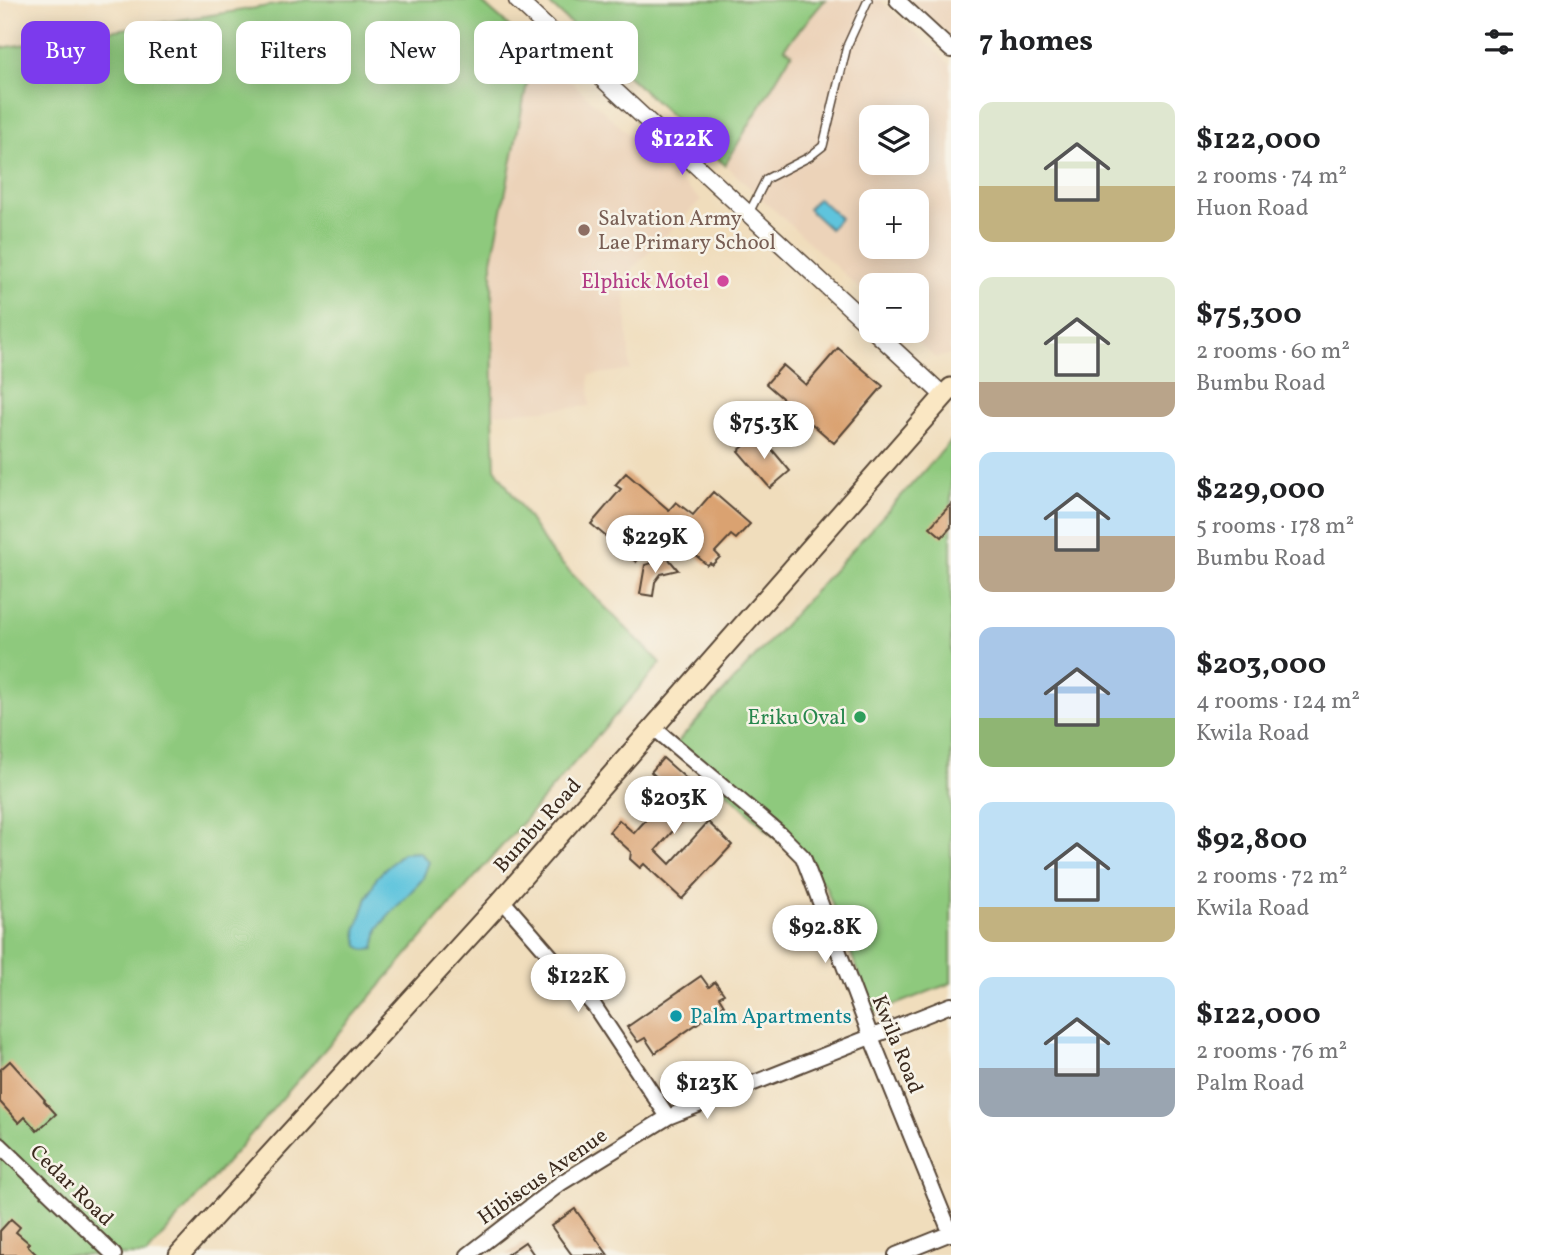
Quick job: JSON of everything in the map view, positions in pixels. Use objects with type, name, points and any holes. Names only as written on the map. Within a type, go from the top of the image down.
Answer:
[{"type":"main road","name":"Bumbu Road","points":[[179,1255],[502,900],[949,396]]},
{"type":"street","points":[[517,0],[859,316]]},
{"type":"street","points":[[897,0],[951,50]]},
{"type":"street","points":[[889,343],[949,396]]},
{"type":"street","name":"Kwila Road","points":[[654,728],[781,835],[803,857],[871,1037],[951,1233]]},
{"type":"street","points":[[502,900],[595,1007],[668,1117]]},
{"type":"street","name":"Hibiscus Avenue","points":[[468,1255],[561,1183],[668,1117],[951,1005]]},
{"type":"street","name":"Cedar Road","points":[[0,1145],[114,1255]]},
{"type":"street","points":[[897,1255],[951,1233]]},
{"type":"lane","points":[[749,214],[765,178],[809,157],[823,146],[847,46],[868,0]]},
{"type":"shaded area","points":[[545,0],[880,0],[951,65],[951,354],[935,358],[919,343],[929,343],[929,273],[859,273],[859,288],[637,84],[638,21],[568,21]]},
{"type":"shaded area","points":[[909,0],[951,0],[951,36]]},
{"type":"shaded area","name":"Salvation Army Lae Primary School","points":[[527,84],[574,84],[701,200],[632,269],[625,294],[630,370],[589,375],[590,406],[493,414],[492,261]]},
{"type":"green space","points":[[307,0],[479,0],[503,21],[474,21],[474,84],[527,84],[492,261],[495,468],[553,555],[661,663],[146,1255],[0,1255],[0,48],[21,45],[21,84],[110,84],[110,31],[124,29],[124,84],[222,84],[222,21],[173,21]]},
{"type":"green space","points":[[545,0],[827,0],[784,48],[792,53],[725,165],[637,84],[638,21],[568,21]]},
{"type":"green space","points":[[951,441],[951,983],[874,1013],[825,885],[676,744]]},
{"type":"water","points":[[818,198],[840,218],[830,229],[808,209]]},
{"type":"water","points":[[419,852],[429,862],[422,880],[378,929],[374,949],[365,950],[358,946],[356,930],[377,877],[402,853]]},
{"type":"building","points":[[838,348],[883,386],[834,443],[766,384],[783,365],[806,385]]},
{"type":"building","points":[[759,434],[790,471],[770,488],[738,451]]},
{"type":"building","points":[[626,473],[669,510],[676,502],[693,515],[713,492],[750,524],[736,539],[731,535],[715,552],[720,557],[712,565],[707,565],[676,538],[674,541],[662,531],[636,562],[591,524],[621,489],[615,485]]},
{"type":"building","points":[[951,504],[951,527],[942,537],[930,527]]},
{"type":"building","points":[[668,558],[678,570],[661,574],[655,582],[653,596],[640,594],[645,565]]},
{"type":"building","points":[[663,758],[705,795],[656,850],[670,864],[708,822],[732,845],[682,899],[644,864],[640,868],[630,859],[631,852],[609,832],[619,820],[634,833],[672,791],[651,772]]},
{"type":"building","name":"Palm Apartments","points":[[701,976],[709,987],[715,982],[724,994],[719,997],[724,1005],[655,1053],[645,1038],[638,1042],[627,1027]]},
{"type":"building","points":[[10,1061],[56,1114],[37,1131],[25,1117],[19,1123],[0,1102],[0,1070]]},
{"type":"building","points":[[575,1209],[608,1255],[572,1255],[551,1226]]},
{"type":"building","points":[[11,1219],[20,1227],[16,1232],[29,1243],[27,1245],[37,1255],[0,1255],[0,1231]]},
{"type":"building","points":[[525,1242],[534,1255],[506,1255]]},
{"type":"place","name":"Salvation Army Lae Primary School","points":[[584,230]]},
{"type":"place","name":"Elphick Motel","points":[[723,281]]},
{"type":"place","name":"Eriku Oval","points":[[860,717]]},
{"type":"place","name":"Palm Apartments","points":[[676,1016]]}]
